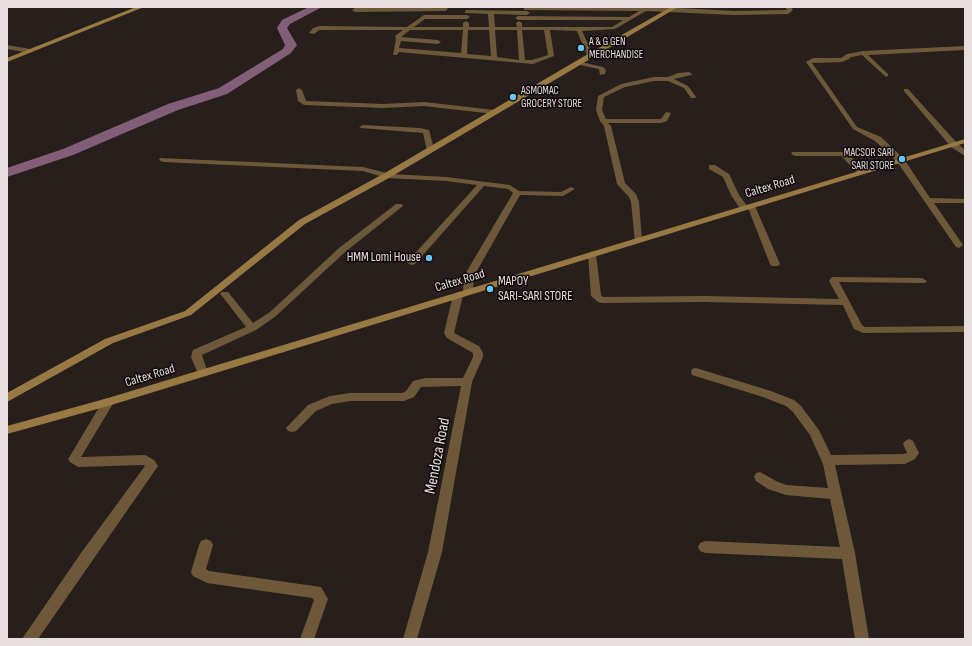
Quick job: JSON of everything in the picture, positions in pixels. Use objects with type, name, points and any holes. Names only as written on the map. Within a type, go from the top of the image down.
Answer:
[{"type":"street","points":[[7,60],[141,7]]},
{"type":"street","points":[[355,10],[387,8],[445,10],[445,7]]},
{"type":"street","points":[[518,16],[527,13],[526,8],[673,8],[728,13],[778,13],[790,11],[788,7]]},
{"type":"street","points":[[7,398],[109,341],[188,313],[302,222],[387,176],[590,55],[673,8]]},
{"type":"street","points":[[312,33],[315,29],[319,28],[613,28],[645,9]]},
{"type":"street","points":[[547,29],[550,57],[533,62],[464,55],[395,52],[399,39],[398,36],[424,17],[441,17],[467,12],[518,16],[628,18]]},
{"type":"street","points":[[464,55],[467,12]]},
{"type":"street","points":[[491,13],[494,58]]},
{"type":"street","points":[[518,16],[522,62]]},
{"type":"street","points":[[436,53],[438,29],[441,17]]},
{"type":"street","points":[[579,29],[590,55]]},
{"type":"street","points":[[399,39],[438,42]]},
{"type":"street","points":[[10,48],[30,51]]},
{"type":"street","points":[[10,48],[23,53]]},
{"type":"street","points":[[959,245],[901,161],[878,139],[856,129],[809,62],[813,60],[842,60],[847,58],[849,55],[863,53],[965,48]]},
{"type":"street","points":[[863,53],[886,75]]},
{"type":"street","points":[[577,63],[600,68],[603,70],[602,74]]},
{"type":"street","points":[[638,240],[635,202],[633,196],[621,184],[607,126],[603,121],[599,110],[601,96],[623,85],[654,79],[669,79],[678,75],[689,74]]},
{"type":"street","points":[[669,79],[686,87],[693,97]]},
{"type":"street","points":[[299,90],[301,101],[304,103],[383,106],[424,104],[494,112]]},
{"type":"street","points":[[906,90],[954,146],[965,154]]},
{"type":"street","points":[[603,121],[662,121],[665,120],[668,113]]},
{"type":"street","points":[[363,127],[420,130],[426,132],[430,149]]},
{"type":"street","name":"Caltex Road","points":[[7,430],[108,402],[862,172],[954,146],[965,141]]},
{"type":"street","points":[[795,154],[843,154],[862,172]]},
{"type":"street","points":[[163,160],[363,169],[387,176],[446,179],[510,187],[517,193],[563,194],[571,189]]},
{"type":"street","points":[[712,167],[726,176],[735,195],[748,207],[775,264]]},
{"type":"street","points":[[412,262],[483,183]]},
{"type":"street","points":[[463,293],[469,276],[517,193]]},
{"type":"street","points":[[928,200],[965,201]]},
{"type":"street","points":[[203,373],[196,356],[197,353],[252,328],[273,314],[342,250],[399,206]]},
{"type":"street","points":[[592,254],[596,296],[601,300],[705,299],[846,302]]},
{"type":"street","points":[[922,281],[835,279],[834,281],[858,327],[863,330],[965,329]]},
{"type":"street","name":"Mendoza Road","points":[[410,639],[435,552],[467,382],[478,357],[478,353],[475,349],[451,336],[449,332],[463,293]]},
{"type":"street","points":[[225,294],[252,328]]},
{"type":"street","points":[[696,372],[767,394],[790,403],[798,409],[815,433],[827,460],[836,494],[848,553],[862,639]]},
{"type":"street","points":[[292,428],[312,408],[330,400],[350,397],[404,397],[410,394],[417,384],[425,382],[467,382]]},
{"type":"street","points":[[29,639],[86,556],[152,466],[150,462],[145,460],[78,462],[74,459],[108,402]]},
{"type":"street","points":[[827,460],[890,460],[905,458],[911,456],[913,453],[909,444]]},
{"type":"street","points":[[760,477],[772,485],[786,490],[836,494]]},
{"type":"street","points":[[206,545],[198,572],[207,577],[316,592],[321,599],[307,639]]},
{"type":"street","points":[[705,547],[848,553]]},
{"type":"waterway","points":[[7,173],[68,152],[173,107],[223,91],[287,51],[291,45],[282,28],[286,22],[317,7]]},
{"type":"place","name":"A & G GEN MERCHANDISE","points":[[581,48]]},
{"type":"place","name":"ASMOMAC GROCERY STORE","points":[[513,97]]},
{"type":"place","name":"MACSOR SARI SARI STORE","points":[[902,159]]},
{"type":"place","name":"HMM Lomi House","points":[[429,258]]},
{"type":"place","name":"MAPOY SARI-SARI STORE","points":[[490,289]]}]
